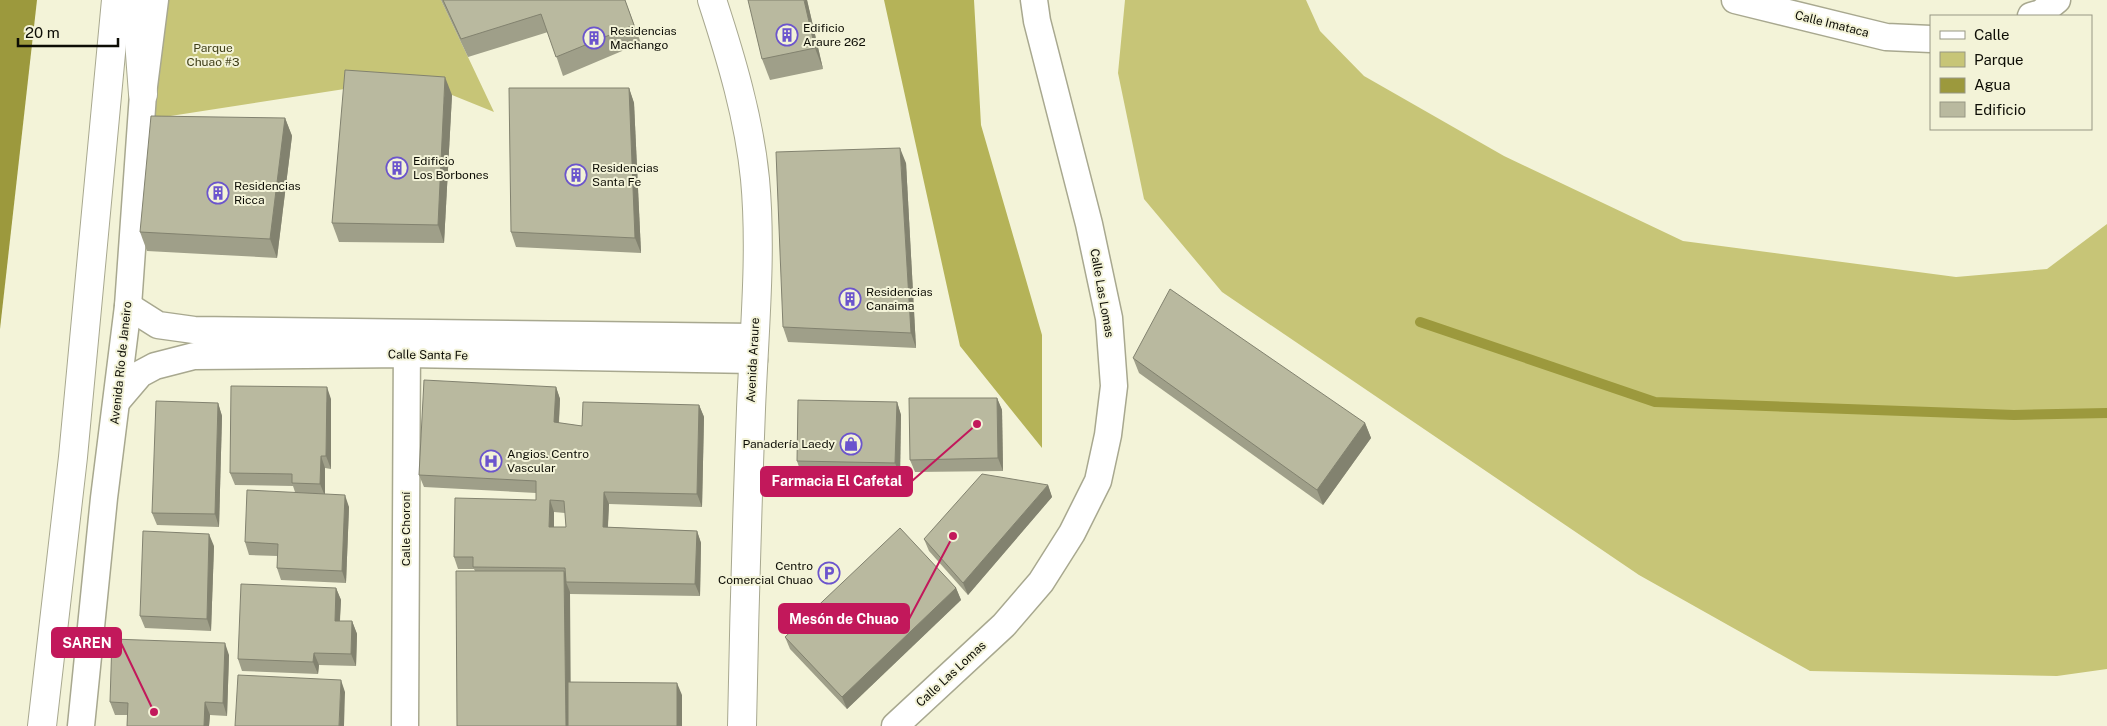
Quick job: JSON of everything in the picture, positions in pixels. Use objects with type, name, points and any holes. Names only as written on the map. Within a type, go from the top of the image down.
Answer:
[{"type":"street","points":[[42,726],[73,457],[116,0]]},
{"type":"street","points":[[136,0],[143,94]]},
{"type":"street","name":"Avenida Río de Janeiro","points":[[81,726],[104,498],[118,400],[128,306],[143,94],[155,0]]},
{"type":"street","name":"Avenida Araure","points":[[712,0],[732,62],[744,109],[755,180],[754,349],[742,726]]},
{"type":"street","name":"Calle Las Lomas","points":[[895,726],[1004,625],[1041,582],[1072,533],[1098,481],[1108,435],[1114,386],[1109,318],[1089,224],[1037,20],[1034,0]]},
{"type":"street","name":"Calle Imataca","points":[[1735,0],[1886,37],[1930,39]]},
{"type":"street","points":[[2034,15],[2041,13],[2057,0]]},
{"type":"street","name":"Calle Santa Fe","points":[[128,306],[158,325],[194,330],[407,344],[754,349]]},
{"type":"street","name":"Calle Santa Fe","points":[[118,400],[140,374],[155,366],[194,356],[407,344]]},
{"type":"street","name":"Calle Choroní","points":[[405,726],[407,344]]},
{"type":"green space","name":"Parque Chuao #3","points":[[164,0],[441,0],[494,112],[452,95],[351,88],[151,119]]},
{"type":"green space","points":[[1125,0],[1306,0],[1320,31],[1364,76],[1504,156],[1683,241],[1956,277],[2047,269],[2107,224],[2107,669],[2057,676],[1810,671],[1639,575],[1222,292],[1144,199],[1118,73]]},
{"type":"shaded area","points":[[884,0],[974,0],[981,125],[1042,335],[1042,448],[960,346]]},
{"type":"water","points":[[0,0],[37,0],[0,329]]},
{"type":"building","name":"Residencias Machango","points":[[443,0],[625,0],[634,25],[556,57],[541,14],[461,39]]},
{"type":"building","name":"Edificio Araure 262","points":[[748,0],[804,0],[815,48],[762,59]]},
{"type":"building","name":"Edificio Los Borbones","points":[[345,70],[445,77],[438,225],[332,223]]},
{"type":"building","name":"Residencias Santa Fe","points":[[509,88],[629,88],[635,238],[511,232]]},
{"type":"building","name":"Residencias Ricca","points":[[151,116],[285,118],[270,239],[140,232]]},
{"type":"building","name":"Residencias Canaima","points":[[900,148],[911,333],[783,327],[776,152]]},
{"type":"building","points":[[1170,289],[1365,423],[1317,490],[1133,358]]},
{"type":"building","points":[[424,380],[556,387],[554,422],[582,426],[583,402],[699,405],[697,494],[604,492],[603,527],[697,531],[695,584],[566,582],[565,568],[473,567],[473,557],[454,557],[455,498],[536,500],[536,481],[419,475]],"holes":[[[550,500],[564,501],[566,527],[549,527]]]},
{"type":"building","points":[[231,386],[327,387],[326,456],[321,456],[320,484],[292,483],[292,474],[230,473]]},
{"type":"building","points":[[909,398],[997,398],[998,458],[910,460]]},
{"type":"building","name":"Panadería Laedy","points":[[798,400],[897,402],[895,463],[797,461]]},
{"type":"building","points":[[156,401],[218,403],[215,514],[152,513]]},
{"type":"building","points":[[982,474],[1048,485],[963,583],[924,539]]},
{"type":"building","points":[[247,490],[345,495],[342,571],[277,568],[278,544],[245,542]]},
{"type":"building","points":[[900,528],[956,588],[842,697],[785,637]]},
{"type":"building","points":[[143,531],[209,534],[207,619],[140,616]]},
{"type":"building","points":[[456,571],[564,571],[566,726],[457,726]]},
{"type":"building","points":[[241,584],[336,588],[335,621],[352,621],[351,654],[314,653],[313,662],[238,659]]},
{"type":"building","points":[[112,639],[225,643],[223,703],[205,702],[204,726],[127,726],[128,703],[110,702]]},
{"type":"building","points":[[238,675],[341,680],[339,726],[235,726]]},
{"type":"building","points":[[568,682],[677,683],[677,726],[568,726]]},
{"type":"waterway","points":[[1420,322],[1655,402],[2014,415],[2107,413]]},
{"type":"place","name":"Edificio Araure 262","points":[[787,35]]},
{"type":"place","name":"Residencias Machango","points":[[594,38]]},
{"type":"place","name":"Edificio Los Borbones","points":[[397,168]]},
{"type":"place","name":"Residencias Santa Fe","points":[[576,175]]},
{"type":"place","name":"Residencias Ricca","points":[[218,193]]},
{"type":"place","name":"Residencias Canaima","points":[[850,299]]},
{"type":"place","name":"Farmacia El Cafetal","points":[[977,424]]},
{"type":"place","name":"Panadería Laedy","points":[[851,444]]},
{"type":"place","name":"Angios. Centro Vascular","points":[[491,461]]},
{"type":"place","name":"Mesón de Chuao","points":[[953,536]]},
{"type":"place","name":"Centro Comercial Chuao","points":[[829,573]]},
{"type":"place","name":"SAREN","points":[[154,712]]}]
